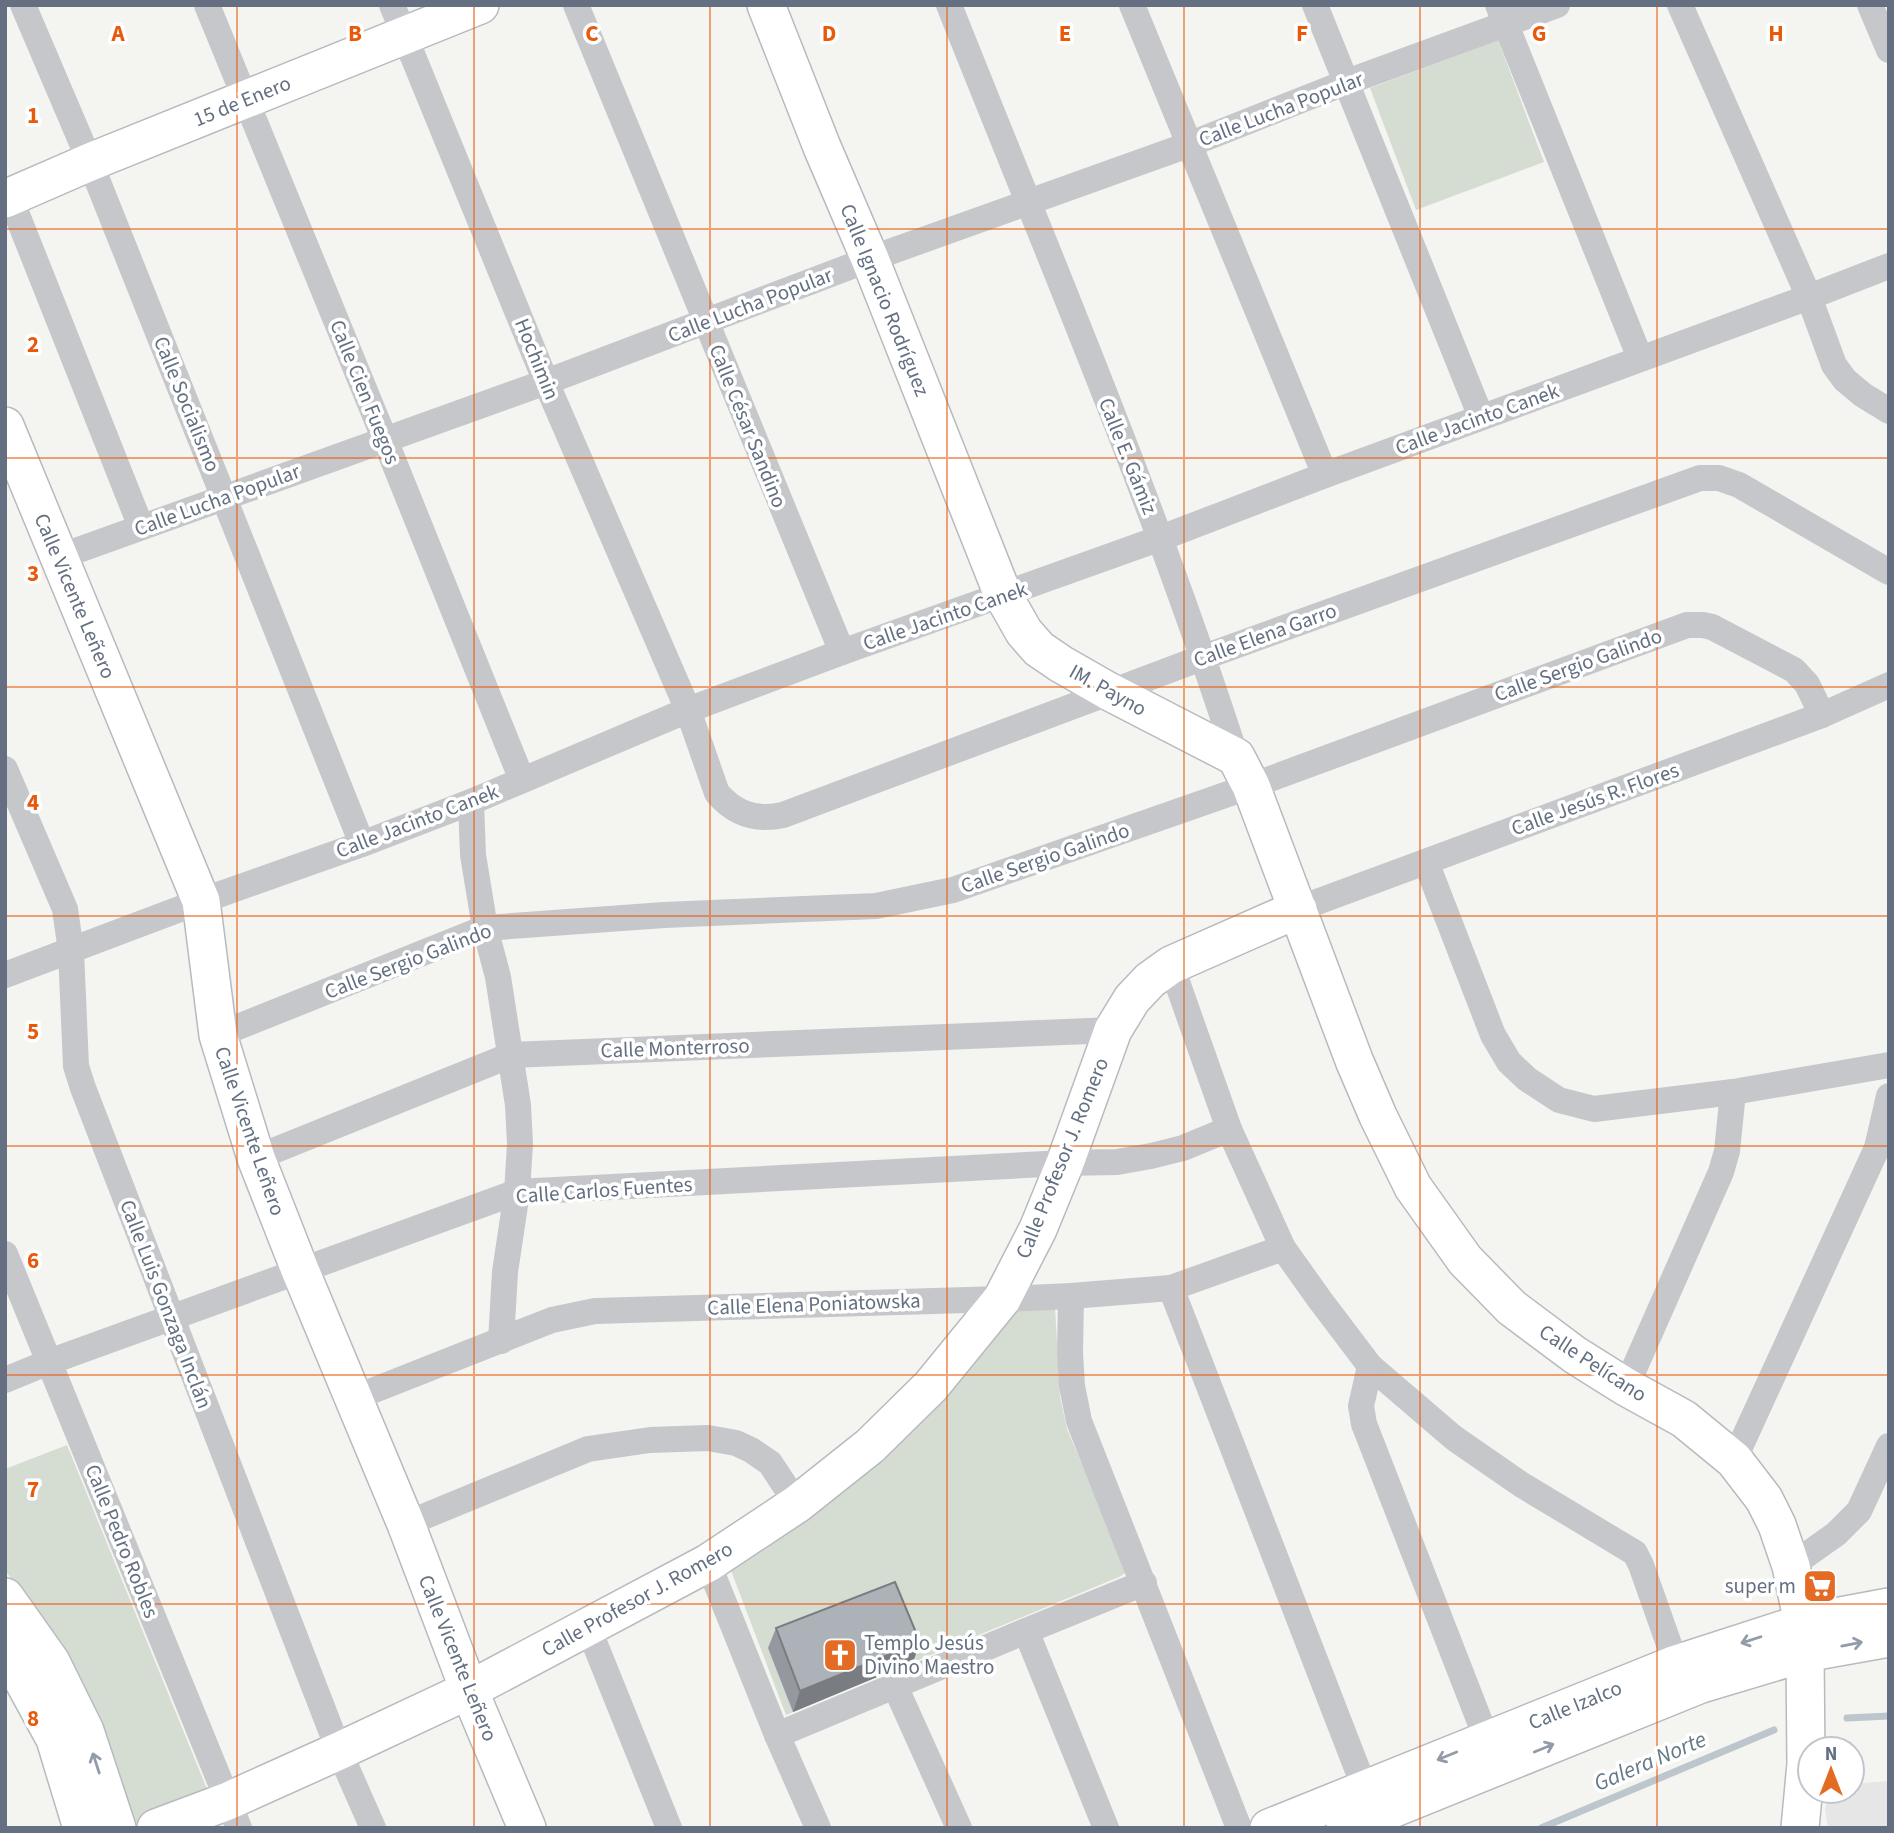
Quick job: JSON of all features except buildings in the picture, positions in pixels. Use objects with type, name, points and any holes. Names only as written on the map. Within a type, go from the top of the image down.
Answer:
[{"type":"street","name":"Calle Socialismo","points":[[23,5],[90,162],[362,844]]},
{"type":"street","name":"Calle Cien Fuegos","points":[[206,5],[522,780]]},
{"type":"street","name":"15 de Enero","points":[[8,198],[246,100],[399,20],[480,5]]},
{"type":"street","name":"Calle César Sandino","points":[[576,5],[842,652]]},
{"type":"street","name":"Calle Ignacio Rodríguez","points":[[766,5],[1003,596]]},
{"type":"street","name":"Calle E. Gámiz","points":[[949,5],[1161,538],[1243,771],[1298,909]]},
{"type":"street","points":[[1132,5],[1325,474]]},
{"type":"street","points":[[1315,5],[1481,417]]},
{"type":"street","name":"Calle Lucha Popular","points":[[59,557],[546,382],[870,259],[1188,145],[1347,82],[1502,15],[1557,5]]},
{"type":"street","points":[[1680,5],[1809,297],[1834,365],[1845,380],[1863,396],[1889,411]]},
{"type":"street","points":[[1870,5],[1889,50]]},
{"type":"street","points":[[1502,15],[1640,358]]},
{"type":"street","name":"Hochimin","points":[[399,20],[546,382],[688,710]]},
{"type":"street","points":[[8,198],[141,527]]},
{"type":"street","name":"Calle Jacinto Canek","points":[[5,975],[471,802],[688,710],[842,652],[1161,538],[1325,474],[1889,266]]},
{"type":"street","name":"Calle Vicente Leñero","points":[[9,448],[59,557],[201,901],[218,1035],[256,1158],[527,1828]]},
{"type":"street","name":"Calle Elena Garro","points":[[688,710],[717,793],[737,811],[761,818],[783,815],[1204,657],[1700,478],[1719,478],[1739,485],[1889,572]]},
{"type":"street","name":"IM. Payno","points":[[1003,596],[1024,632],[1040,649],[1243,771]]},
{"type":"street","name":"Calle Sergio Galindo","points":[[218,1035],[485,928],[664,915],[876,906],[953,890],[1243,771],[1687,625],[1712,627],[1794,670],[1807,684],[1822,715]]},
{"type":"street","name":"Calle Jesús R. Flores","points":[[1298,909],[1822,715],[1889,685]]},
{"type":"street","name":"Calle Luis Gonzaga Inclán","points":[[5,769],[65,909],[71,951],[76,1066],[83,1088],[339,1752],[373,1828]]},
{"type":"street","points":[[471,802],[473,855],[485,928],[498,977],[518,1105],[517,1192],[505,1272],[501,1341]]},
{"type":"street","points":[[1426,862],[1493,1035],[1509,1062],[1527,1079],[1559,1100],[1594,1109],[1733,1092],[1889,1065]]},
{"type":"street","name":"Calle Profesor J. Romero","points":[[156,1828],[233,1815],[339,1752],[469,1690],[708,1563],[797,1504],[870,1446],[931,1386],[1002,1299],[1038,1229],[1113,1030],[1132,999],[1150,980],[1171,965],[1298,909]]},
{"type":"street","name":"Calle Pelícano","points":[[1298,909],[1354,1060],[1378,1116],[1413,1187],[1465,1260],[1512,1308],[1575,1355],[1684,1419],[1734,1460],[1764,1499],[1777,1525],[1791,1566],[1804,1638],[1806,1763],[1800,1828]]},
{"type":"street","points":[[1171,965],[1229,1129],[1283,1248],[1320,1300],[1370,1366],[1454,1438],[1522,1485],[1635,1553],[1642,1565],[1676,1664]]},
{"type":"street","name":"Calle Monterroso","points":[[256,1158],[511,1055],[1113,1030]]},
{"type":"street","points":[[1626,1387],[1721,1172],[1727,1150],[1733,1092]]},
{"type":"street","points":[[1734,1460],[1877,1148],[1889,1096]]},
{"type":"street","name":"Calle Carlos Fuentes","points":[[5,1380],[517,1192],[1117,1162],[1183,1148],[1229,1129]]},
{"type":"street","name":"Calle Elena Poniatowska","points":[[354,1398],[552,1320],[595,1311],[1002,1299],[1171,1288],[1283,1248]]},
{"type":"street","name":"Calle Pedro Robles","points":[[5,1254],[233,1815]]},
{"type":"street","points":[[1171,1288],[1365,1789]]},
{"type":"street","points":[[1071,1296],[1072,1386],[1079,1421],[1239,1828]]},
{"type":"street","points":[[1370,1366],[1361,1406],[1364,1423],[1487,1740]]},
{"type":"street","points":[[406,1524],[587,1449],[650,1440],[708,1438],[736,1443],[770,1463],[797,1504]]},
{"type":"street","points":[[1791,1566],[1836,1534],[1859,1511],[1889,1446]]},
{"type":"street","points":[[708,1563],[777,1735],[818,1828]]},
{"type":"street","points":[[777,1735],[1144,1584]]},
{"type":"street","points":[[5,1597],[51,1662],[85,1731],[117,1828]]},
{"type":"street","name":"Calle Izalco","points":[[1345,1828],[1701,1684],[1804,1638],[1889,1607]]},
{"type":"street","points":[[587,1627],[669,1828]]},
{"type":"street","points":[[1026,1631],[1106,1828]]},
{"type":"street","name":"Calle Izalco","points":[[1269,1828],[1676,1664],[1804,1638],[1889,1638]]},
{"type":"street","points":[[5,1647],[55,1739],[82,1828]]},
{"type":"street","points":[[895,1686],[959,1828]]},
{"type":"shaded area","points":[[1498,40],[1544,162],[1416,210],[1370,88]]},
{"type":"shaded area","points":[[1055,1307],[1060,1397],[1067,1429],[1128,1571],[786,1715],[730,1568],[815,1512],[894,1450],[952,1388],[1012,1310]]},
{"type":"shaded area","points":[[67,1445],[211,1799],[131,1825],[108,1742],[71,1661],[5,1570],[5,1469]]},
{"type":"shaded area","points":[[1889,1781],[1889,1828],[1828,1828],[1826,1805],[1866,1805],[1866,1783]]},
{"type":"waterway","name":"Galera Norte","points":[[1847,1718],[1889,1716]]},
{"type":"waterway","name":"Galera Norte","points":[[1541,1828],[1774,1730]]},
{"type":"place","name":"super m","points":[[1820,1586]]},
{"type":"place","name":"Templo Jesús Divino Maestro","points":[[840,1655]]}]
